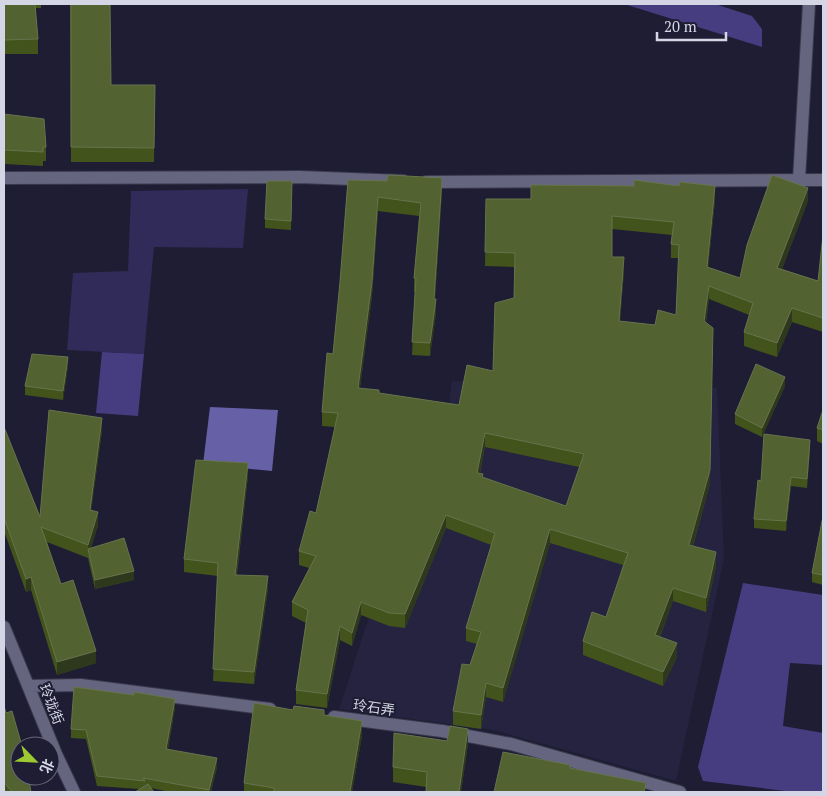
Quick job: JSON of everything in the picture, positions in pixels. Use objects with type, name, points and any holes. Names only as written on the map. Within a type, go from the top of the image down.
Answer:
[{"type":"street","points":[[800,180],[809,4]]},
{"type":"street","points":[[4,178],[300,177],[454,182],[823,180]]},
{"type":"street","name":"玲珑街","points":[[4,627],[56,754],[74,792]]},
{"type":"street","points":[[28,686],[81,685],[280,710]]},
{"type":"street","name":"玲石弄","points":[[319,715],[442,731],[511,744],[680,792]]},
{"type":"shaded area","points":[[624,4],[715,4],[752,16],[762,29],[762,47]]},
{"type":"shaded area","points":[[248,189],[243,248],[154,247],[144,354],[67,350],[73,273],[128,271],[131,191]]},
{"type":"shaded area","points":[[102,352],[144,354],[138,416],[96,413]]},
{"type":"shaded area","points":[[452,381],[717,388],[724,559],[676,781],[493,730],[339,709],[388,559],[442,463]]},
{"type":"shaded area","points":[[210,407],[278,410],[272,471],[203,464]]},
{"type":"shaded area","points":[[743,583],[823,595],[823,665],[790,663],[783,726],[823,733],[823,792],[794,792],[703,781],[698,767]]},
{"type":"building","points":[[4,4],[35,4],[38,39],[4,40]]},
{"type":"building","points":[[71,4],[110,4],[111,85],[155,85],[154,148],[71,147]]},
{"type":"building","points":[[4,114],[44,119],[46,147],[43,147],[43,152],[4,150]]},
{"type":"building","points":[[388,175],[442,178],[434,299],[436,299],[430,343],[412,342],[416,278],[414,278],[421,203],[378,197],[372,282],[358,388],[379,390],[379,393],[459,405],[467,365],[493,371],[495,303],[514,298],[515,253],[485,252],[486,199],[531,199],[531,185],[634,186],[634,180],[679,186],[680,182],[715,186],[707,267],[740,278],[747,245],[772,175],[808,188],[777,268],[818,281],[823,235],[823,318],[792,308],[777,343],[744,332],[753,303],[709,286],[704,321],[713,328],[710,470],[689,545],[716,552],[706,598],[673,588],[655,635],[677,643],[663,672],[583,641],[592,612],[606,617],[628,553],[550,529],[503,688],[486,683],[481,715],[453,711],[462,664],[470,665],[481,632],[466,628],[495,533],[446,515],[405,614],[389,613],[361,602],[352,633],[340,626],[327,694],[296,690],[308,610],[292,602],[316,556],[299,551],[310,511],[316,513],[338,413],[322,412],[327,353],[333,354],[348,180],[387,181]],"holes":[[[612,216],[674,222],[671,244],[679,245],[676,315],[658,310],[655,325],[619,321],[624,257],[612,257]],[[485,433],[584,454],[566,506],[482,477],[483,474],[477,473]]]},
{"type":"building","points":[[267,181],[292,181],[291,221],[265,219]]},
{"type":"building","points":[[32,354],[68,357],[63,391],[25,386]]},
{"type":"building","points":[[756,364],[785,377],[762,428],[735,414]]},
{"type":"building","points":[[49,410],[102,418],[90,510],[98,512],[88,545],[41,527],[61,584],[73,580],[96,651],[57,662],[31,577],[26,579],[4,518],[4,427],[40,517]]},
{"type":"building","points":[[823,410],[823,430],[817,428]]},
{"type":"building","points":[[764,434],[810,440],[807,479],[791,477],[786,521],[754,519],[758,480],[761,481]]},
{"type":"building","points":[[196,460],[248,463],[235,575],[268,576],[254,672],[213,669],[218,563],[184,559]]},
{"type":"building","points":[[823,516],[823,575],[812,573]]},
{"type":"building","points":[[124,538],[134,571],[95,580],[88,549]]},
{"type":"building","points":[[74,687],[134,695],[134,692],[175,699],[166,749],[217,758],[209,790],[143,778],[145,781],[97,776],[86,730],[71,729]]},
{"type":"building","points":[[254,703],[293,710],[294,706],[324,710],[324,715],[362,721],[350,792],[274,792],[274,788],[244,783]]},
{"type":"building","points":[[4,706],[6,713],[12,711],[19,736],[10,736],[10,786],[30,786],[31,792],[12,792],[4,782]]},
{"type":"building","points":[[450,726],[468,729],[459,792],[426,792],[427,772],[393,767],[394,733],[447,741]]},
{"type":"building","points":[[503,752],[646,783],[644,792],[494,792]]},
{"type":"building","points":[[148,784],[154,792],[135,792]]}]
